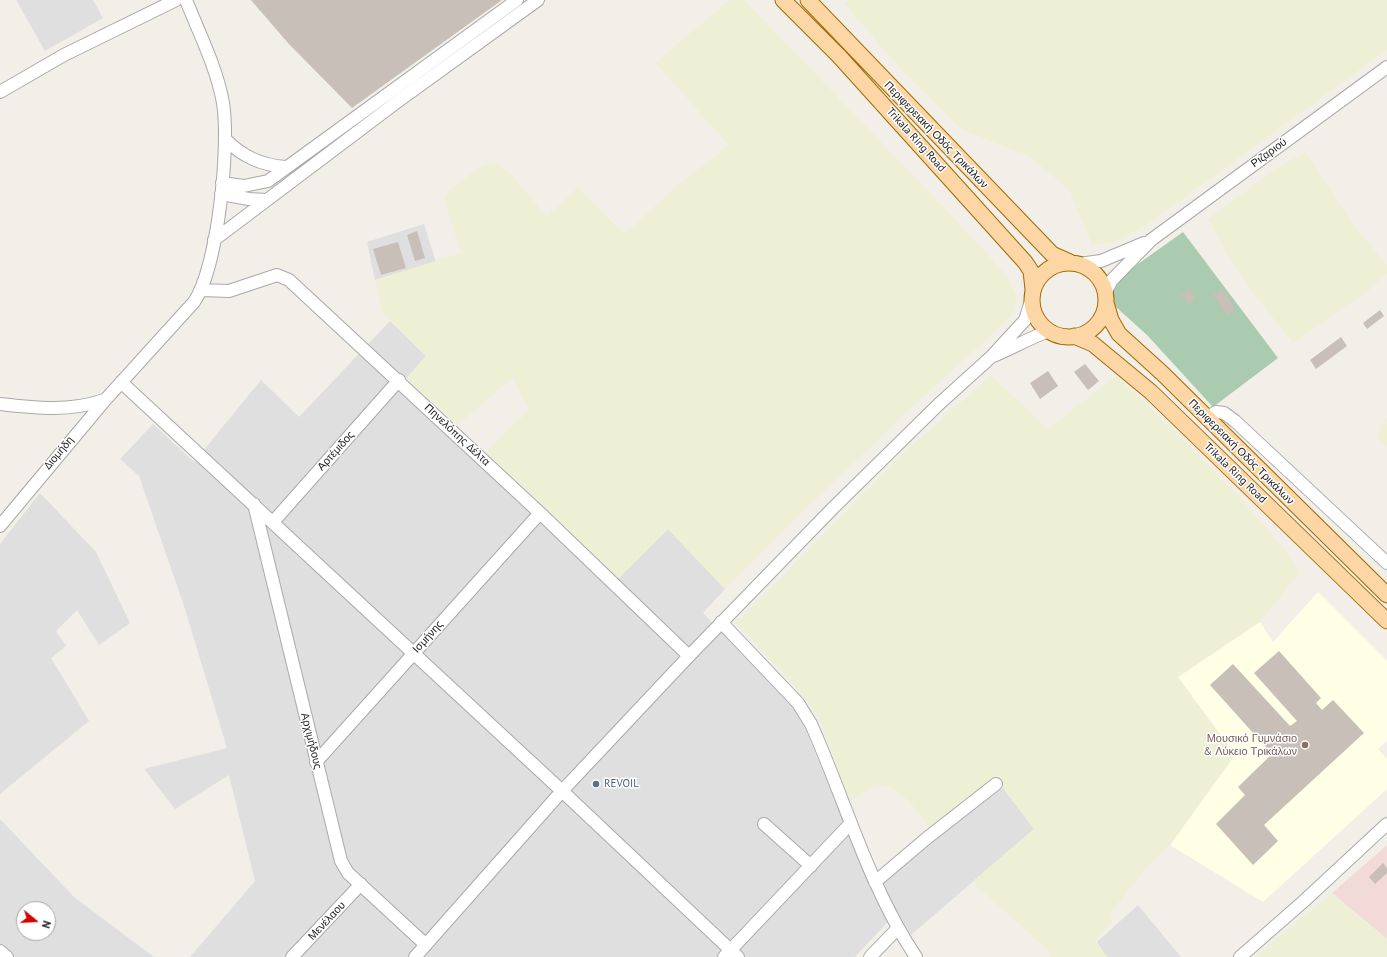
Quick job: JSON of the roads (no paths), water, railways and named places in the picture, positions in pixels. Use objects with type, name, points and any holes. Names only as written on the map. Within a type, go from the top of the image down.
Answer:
[{"type":"main road","name":"Trikala Ring Road","points":[[783,0],[839,56],[1025,262],[1031,271],[1032,295]]},
{"type":"main road","name":"Περιφερειακή Οδός Τρικάλων","points":[[808,0],[1041,244],[1052,254],[1075,263]]},
{"type":"main road","points":[[1059,263],[1075,263],[1089,268],[1096,274],[1102,283],[1105,298],[1103,313],[1099,322],[1091,329],[1074,336],[1063,336],[1049,331],[1038,320],[1033,311],[1032,295],[1042,274],[1050,267],[1059,263]]},
{"type":"main road","name":"Περιφερειακή Οδός Τρικάλων","points":[[1105,298],[1111,320],[1119,334],[1207,418],[1387,595]]},
{"type":"main road","name":"Trikala Ring Road","points":[[1074,336],[1093,344],[1151,392],[1387,621]]},
{"type":"street","points":[[0,92],[77,49],[176,0]]},
{"type":"street","points":[[186,0],[220,89],[224,114],[225,139],[222,189],[209,268],[202,290]]},
{"type":"street","points":[[222,189],[260,184],[268,181],[517,0]]},
{"type":"street","points":[[214,240],[538,0]]},
{"type":"street","name":"Ριζαριού","points":[[1105,298],[1112,280],[1151,240],[1387,67]]},
{"type":"street","points":[[225,139],[250,159],[267,165],[286,167]]},
{"type":"street","points":[[222,189],[249,199],[267,200]]},
{"type":"street","name":"Ριζαριού","points":[[1075,263],[1101,261],[1151,240]]},
{"type":"street","name":"Πηνελόπης Δέλτα","points":[[202,290],[229,290],[270,276],[284,277],[299,288],[540,513],[689,656]]},
{"type":"street","name":"Διομήδη","points":[[0,526],[47,467],[121,382],[184,313],[202,290]]},
{"type":"street","points":[[416,957],[562,791],[721,622],[833,508],[939,404],[991,357],[1024,320],[1032,295]]},
{"type":"street","points":[[991,357],[1049,331]]},
{"type":"street","name":"Αρτέμιδος","points":[[273,522],[399,380]]},
{"type":"street","points":[[121,382],[562,791],[731,955],[850,824]]},
{"type":"street","points":[[0,404],[33,408],[66,408],[89,405],[106,399]]},
{"type":"street","points":[[1207,418],[1216,412],[1224,413],[1235,421],[1387,564]]},
{"type":"street","name":"Αρχιμήδους","points":[[254,504],[341,861],[348,873],[426,945]]},
{"type":"street","name":"Ισμήνης","points":[[316,762],[540,513]]},
{"type":"street","points":[[721,622],[798,702],[811,724],[823,751],[850,824],[875,882],[898,928],[916,957]]},
{"type":"street","points":[[875,882],[926,838],[996,784]]},
{"type":"street","points":[[764,824],[811,866]]},
{"type":"street","points":[[1240,957],[1304,901],[1387,824]]},
{"type":"street","name":"Μενέλαου","points":[[292,957],[361,884]]},
{"type":"street","points":[[870,957],[898,928]]},
{"type":"street","points":[[0,951],[7,957]]},
{"type":"place","name":"Μουσικό Γυμνάσιο & Λύκειο Τρικάλων","points":[[1305,745]]},
{"type":"place","name":"REVOIL","points":[[596,784]]}]
